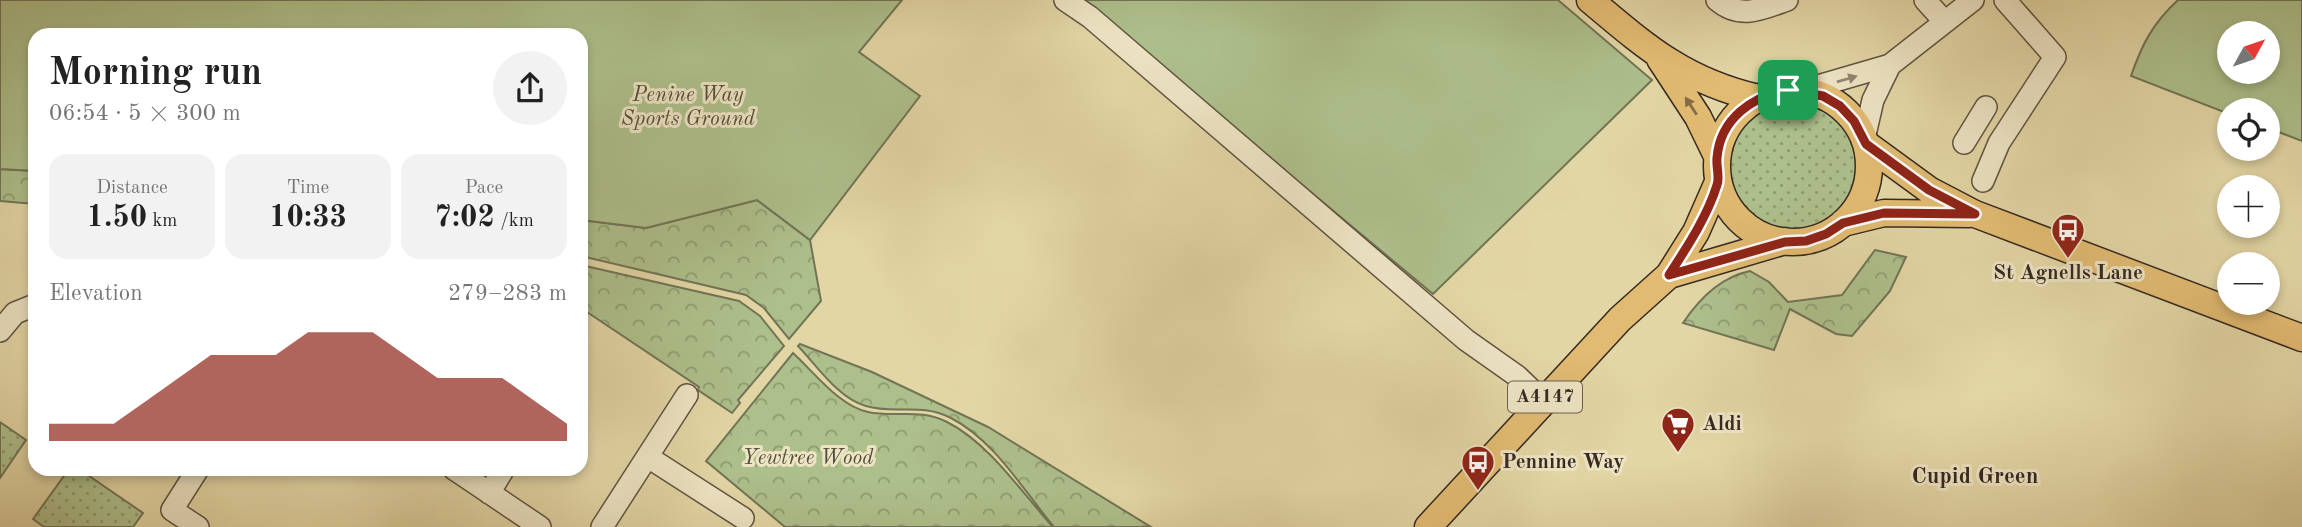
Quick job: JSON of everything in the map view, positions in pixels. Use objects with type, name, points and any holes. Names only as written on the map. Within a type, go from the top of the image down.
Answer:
[{"type":"main road","points":[[1590,0],[1659,58],[1720,89],[1758,98]]},
{"type":"main road","points":[[1659,58],[1698,117],[1718,169],[1727,204],[1742,222],[1762,235],[1785,242],[1806,241],[1826,234],[1843,223],[1884,213],[1975,214]]},
{"type":"main road","points":[[1718,169],[1731,122],[1758,98],[1788,90],[1804,90],[1823,96],[1840,106],[1854,121],[1865,141],[1868,170],[1863,195],[1843,223]]},
{"type":"main road","points":[[1865,141],[1929,190],[1975,214],[2302,338]]},
{"type":"main road","name":"A4147","points":[[1430,526],[1542,400],[1620,318],[1669,275],[1696,232],[1718,169]]},
{"type":"main road","name":"A4147","points":[[1669,275],[1785,242]]},
{"type":"street","points":[[1065,0],[1090,17],[1466,340],[1517,376],[1542,400]]},
{"type":"street","points":[[1717,0],[1726,8],[1749,13],[1787,0]]},
{"type":"street","points":[[1925,0],[1944,21]]},
{"type":"street","points":[[1804,90],[1890,65],[1973,0]]},
{"type":"street","points":[[1983,181],[1999,143],[2055,57],[2005,0]]},
{"type":"street","points":[[1865,141],[1873,100],[1890,65]]},
{"type":"street","points":[[1964,143],[1981,116],[1999,143]]},
{"type":"street","points":[[0,331],[15,313],[28,308]]},
{"type":"street","points":[[602,527],[687,395]]},
{"type":"street","points":[[648,457],[743,518]]},
{"type":"street","points":[[194,476],[173,510],[198,527]]},
{"type":"street","points":[[465,476],[489,492],[510,519],[540,527]]},
{"type":"street","points":[[489,492],[499,476]]},
{"type":"green space","name":"Penine Way Sports Ground","points":[[0,0],[902,0],[859,52],[920,96],[810,240],[757,200],[646,228],[588,221],[588,28],[28,28],[28,171],[0,169]]},
{"type":"green space","points":[[1080,0],[1558,0],[1652,80],[1433,294]]},
{"type":"green space","points":[[2178,0],[2302,0],[2302,141],[2280,133],[2280,98],[2217,98],[2217,109],[2131,76],[2139,54],[2162,17]]},
{"type":"green space","points":[[1793,99],[1818,104],[1839,118],[1853,139],[1858,164],[1853,189],[1839,210],[1818,224],[1793,229],[1768,224],[1747,210],[1733,189],[1728,164],[1733,139],[1747,118],[1768,104]]},
{"type":"green space","points":[[0,169],[28,171],[28,203],[0,201]]},
{"type":"green space","points":[[757,200],[810,240],[821,301],[789,339],[764,308],[746,295],[588,258],[588,221],[646,228]]},
{"type":"green space","points":[[1875,250],[1906,257],[1890,291],[1852,336],[1836,334],[1790,309],[1774,350],[1683,323],[1712,290],[1730,278],[1750,271],[1769,282],[1788,302],[1842,295]]},
{"type":"green space","points":[[588,267],[739,301],[760,316],[784,346],[738,400],[740,403],[732,413],[698,390],[699,387],[588,313]]},
{"type":"green space","points":[[800,344],[872,372],[988,427],[1151,527],[1054,527],[995,453],[967,428],[940,413],[877,408],[856,402],[829,381],[798,346]]},
{"type":"green space","name":"Yewtree Wood","points":[[793,353],[837,396],[857,409],[878,414],[927,415],[962,431],[991,455],[1053,527],[785,527],[706,461]]},
{"type":"green space","points":[[0,422],[26,440],[0,478]]},
{"type":"green space","points":[[64,476],[89,476],[143,513],[133,527],[44,527],[33,519]]},
{"type":"place","name":"St Agnells Lane","points":[[2068,260]]},
{"type":"place","name":"Aldi","points":[[1678,454]]},
{"type":"place","name":"Pennine Way","points":[[1478,492]]},
{"type":"district","name":"Cupid Green","points":[[1975,476]]},
{"type":"route","points":[[1788,90],[1804,90],[1823,96],[1840,106],[1854,121],[1866,144],[1929,190],[1975,214],[1884,213],[1843,223],[1826,234],[1806,241],[1785,242],[1669,275],[1696,232],[1718,182],[1717,156],[1726,128],[1745,106],[1758,98],[1788,90]]}]
